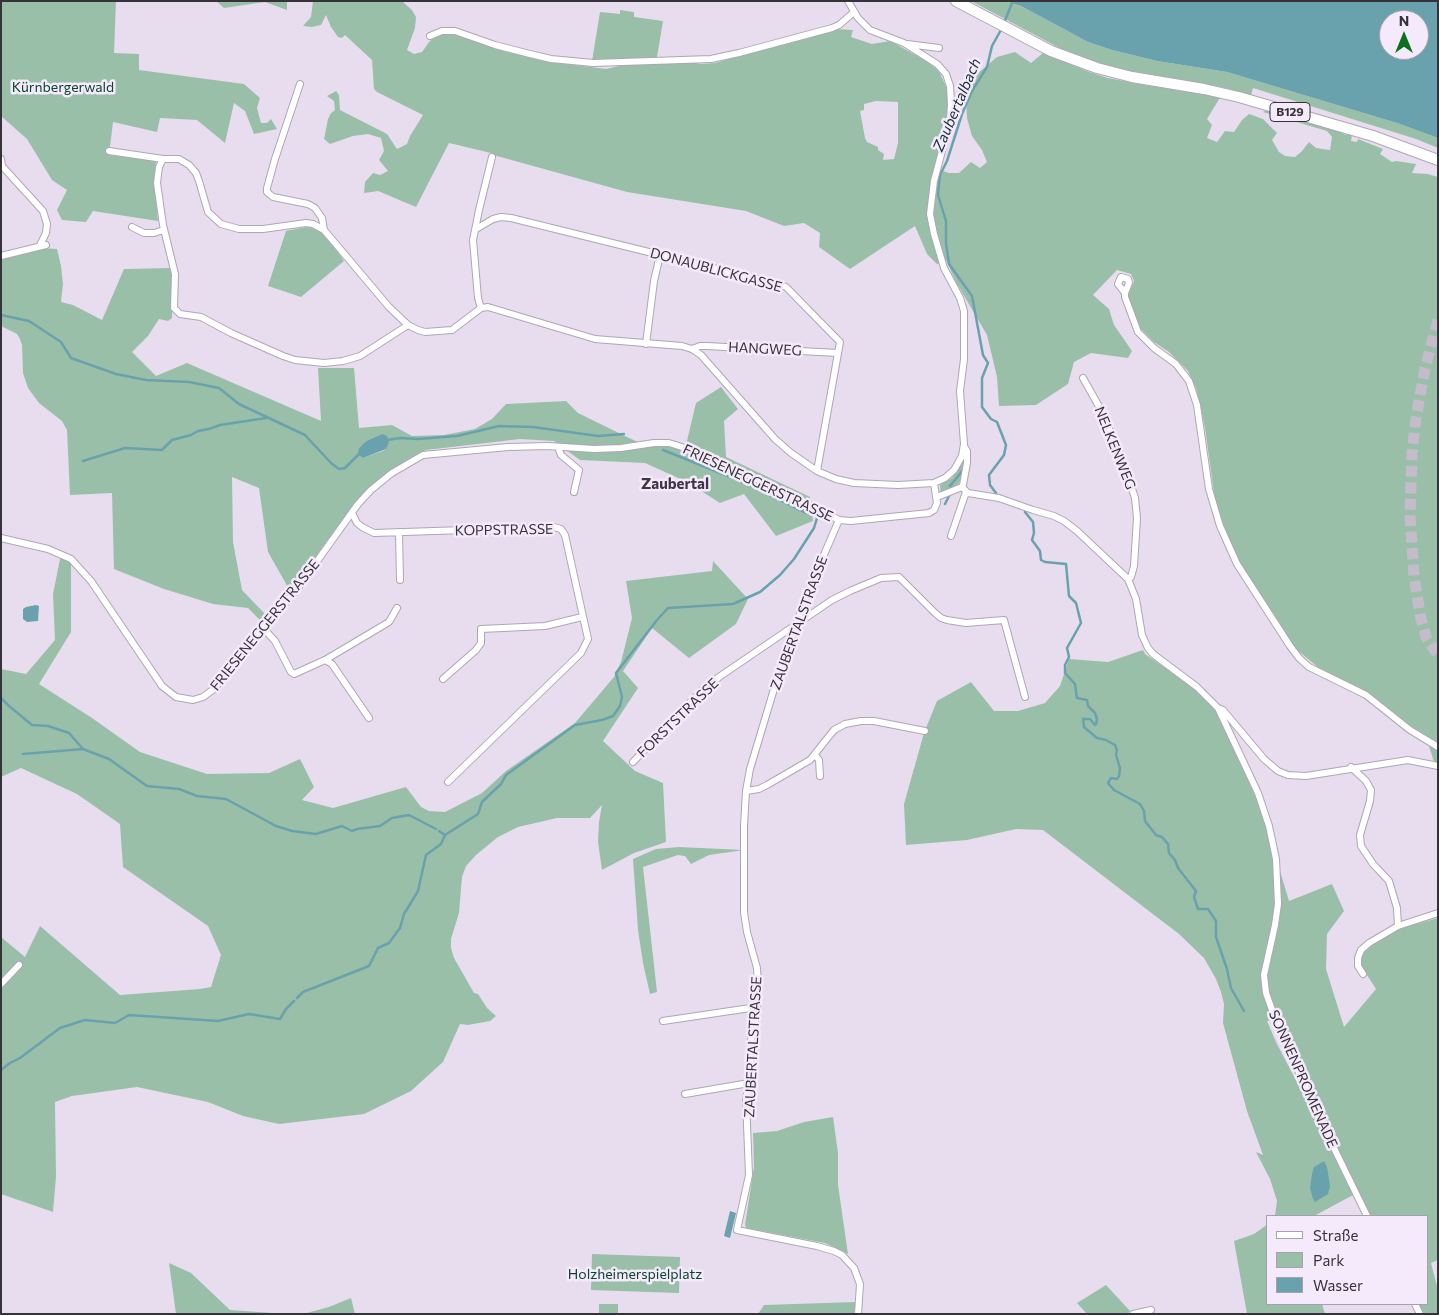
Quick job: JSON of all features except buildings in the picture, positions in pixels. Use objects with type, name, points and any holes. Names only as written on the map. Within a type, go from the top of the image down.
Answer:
[{"type":"main road","name":"B129","points":[[956,1],[1058,54],[1097,68],[1132,77],[1222,93],[1404,146],[1438,160]]},
{"type":"street","points":[[692,348],[701,355],[775,439],[817,471],[836,479],[854,483],[898,485],[934,483],[945,478],[954,470],[962,456],[964,446],[960,391],[964,359],[964,311],[962,302],[944,268],[930,214],[934,181],[950,121],[951,91],[947,76],[941,67],[906,45],[870,30],[860,21],[848,1]]},
{"type":"street","points":[[430,36],[442,31],[455,31],[495,45],[526,53],[593,63],[711,58],[739,53],[832,28],[854,12]]},
{"type":"street","points":[[906,45],[939,48]]},
{"type":"street","points":[[300,84],[267,190],[268,194],[273,197],[308,204],[315,208],[322,218],[324,230]]},
{"type":"street","points":[[109,151],[163,159],[179,159],[189,165],[196,173],[208,212],[221,224],[239,229],[263,230],[306,223],[313,224],[324,230],[379,296],[408,325],[425,332],[448,331],[455,328],[481,308],[478,298],[473,249],[476,221],[492,157]]},
{"type":"street","points":[[1,159],[2,166],[43,211],[47,224],[43,245],[1,256]]},
{"type":"street","points":[[163,159],[159,167],[157,184],[164,230],[175,274],[173,303],[176,312],[201,318],[283,356],[309,362],[324,363],[343,361],[360,356],[408,325]]},
{"type":"street","name":"DONAUBLICKGASSE","points":[[476,229],[494,219],[505,217],[786,287],[840,342],[817,471]]},
{"type":"street","points":[[132,227],[141,232],[154,233],[164,230]]},
{"type":"street","points":[[646,344],[653,289],[660,255]]},
{"type":"street","points":[[1125,293],[1127,307],[1138,332],[1154,348],[1176,364],[1189,381],[1197,405],[1209,489],[1220,526],[1237,564],[1290,646],[1309,667],[1366,695],[1410,730],[1438,747]]},
{"type":"street","name":"HANGWEG","points":[[481,308],[491,307],[595,339],[692,348],[712,346],[838,353]]},
{"type":"street","name":"NELKENWEG","points":[[1083,378],[1101,410],[1123,461],[1135,498],[1137,518],[1134,566],[1132,577],[1128,580]]},
{"type":"street","name":"FRIESENEGGERSTRASSE","points":[[1,538],[55,551],[66,556],[98,592],[159,683],[168,693],[180,699],[198,699],[211,692],[300,585],[364,497],[381,481],[423,455],[508,447],[558,447],[594,450],[658,442],[679,445],[785,492],[839,520]]},
{"type":"street","points":[[951,536],[964,490],[968,463],[967,451],[964,446]]},
{"type":"street","points":[[558,447],[561,455],[579,470],[574,492]]},
{"type":"street","points":[[839,520],[851,521],[929,513],[936,508],[937,498],[934,483]]},
{"type":"street","points":[[937,498],[964,490],[1007,500],[1064,521],[1115,565],[1128,580],[1136,599],[1142,635],[1152,654],[1197,687],[1227,715],[1264,759],[1282,773],[1293,776],[1306,776],[1351,767],[1408,760],[1438,766]]},
{"type":"street","name":"KOPPSTRASSE","points":[[352,513],[357,523],[369,532],[460,531],[530,527],[554,527],[564,532],[588,639],[581,653],[448,782]]},
{"type":"street","name":"ZAUBERTALSTRASSE","points":[[839,520],[797,623],[773,693],[750,769],[746,791],[744,912],[747,932],[757,968],[756,1007],[746,1099],[749,1176],[737,1230],[817,1246],[834,1251],[842,1256],[854,1268],[860,1284],[858,1314]]},
{"type":"street","points":[[400,532],[400,580]]},
{"type":"street","name":"FORSTSTRASSE","points":[[632,762],[710,684],[797,623],[850,590],[877,579],[899,578],[941,618],[952,622],[966,623],[1004,620],[1025,697]]},
{"type":"street","points":[[263,628],[275,641],[292,674],[296,674],[325,660],[389,622],[397,608]]},
{"type":"street","points":[[443,679],[476,650],[481,643],[481,629],[545,626],[582,617]]},
{"type":"street","points":[[325,660],[332,664],[369,718]]},
{"type":"street","name":"SONNENPROMENADE","points":[[1218,708],[1258,793],[1269,826],[1274,852],[1278,880],[1278,904],[1264,975],[1268,1001],[1314,1109],[1367,1215]]},
{"type":"street","points":[[746,791],[759,789],[810,760],[834,730],[845,724],[874,721],[925,731]]},
{"type":"street","points":[[815,755],[819,760],[820,776]]},
{"type":"street","points":[[1351,767],[1366,781],[1371,790],[1370,801],[1360,835],[1361,846],[1373,864],[1389,881],[1397,908],[1398,926]]},
{"type":"street","points":[[1363,974],[1359,969],[1358,963],[1361,950],[1376,938],[1398,926],[1438,913]]},
{"type":"street","points":[[1,984],[19,965]]},
{"type":"street","points":[[663,1021],[756,1007]]},
{"type":"street","points":[[685,1094],[749,1083]]},
{"type":"street","points":[[1133,1314],[1150,1310]]},
{"type":"green space","name":"Kürnbergerwald","points":[[1,1],[116,1],[114,53],[139,54],[139,70],[244,84],[260,98],[257,108],[261,123],[267,123],[271,119],[277,129],[254,134],[245,111],[234,103],[225,143],[197,120],[160,118],[157,132],[113,122],[109,155],[156,161],[154,181],[158,221],[93,211],[86,222],[62,220],[57,210],[67,190],[52,180],[27,139],[1,116]]},
{"type":"green space","points":[[216,1],[287,1],[287,10],[265,2],[224,8]]},
{"type":"green space","points":[[313,1],[402,1],[412,10],[416,17],[415,28],[407,50],[414,54],[422,52],[437,35],[453,32],[560,63],[606,69],[623,65],[688,62],[701,64],[715,63],[836,29],[853,30],[851,37],[872,44],[890,41],[925,60],[939,71],[947,89],[948,107],[936,163],[940,170],[949,173],[959,173],[971,162],[980,168],[987,162],[982,150],[972,136],[967,118],[966,98],[968,88],[977,74],[997,57],[1015,52],[1031,63],[1043,53],[1108,78],[1221,96],[1207,119],[1212,125],[1207,138],[1217,142],[1225,131],[1234,132],[1242,120],[1249,114],[1263,119],[1277,133],[1272,140],[1279,152],[1285,156],[1295,157],[1309,142],[1316,148],[1330,150],[1332,137],[1327,131],[1263,112],[1269,109],[1326,125],[1346,135],[1352,135],[1351,141],[1357,142],[1358,139],[1383,149],[1380,154],[1392,162],[1416,164],[1412,173],[1438,177],[1438,774],[1426,737],[1320,669],[1296,649],[1238,561],[1224,532],[1215,500],[1205,428],[1196,388],[1188,371],[1139,327],[1128,296],[1134,281],[1131,274],[1117,270],[1093,295],[1109,309],[1114,325],[1132,351],[1128,358],[1091,353],[1074,362],[1068,384],[1036,405],[999,406],[997,377],[987,335],[956,282],[946,260],[937,264],[927,254],[915,226],[850,269],[819,247],[820,233],[804,223],[784,226],[746,211],[627,192],[491,153],[449,143],[416,207],[378,191],[364,193],[365,182],[373,173],[380,175],[388,171],[379,160],[384,151],[381,138],[368,134],[353,136],[330,144],[324,139],[328,119],[335,110],[334,101],[327,96],[336,91],[339,95],[340,110],[387,134],[397,149],[407,144],[423,115],[377,92],[374,89],[372,60],[345,35],[342,38],[338,37],[326,15],[321,25],[303,26],[311,17]],"holes":[[[876,101],[898,102],[898,143],[894,159],[883,160],[884,154],[878,150],[878,147],[867,142],[865,138],[860,111],[864,110],[864,104]]]},
{"type":"green space","points":[[971,1],[1006,1],[1021,6],[1088,42],[1112,50],[1157,61],[1227,72],[1397,123],[1438,138],[1438,148],[1416,139],[1253,88],[1251,95],[1222,87],[1114,68],[1069,53]]},
{"type":"green space","points":[[620,10],[634,12],[634,17],[663,21],[657,57],[647,60],[592,61],[600,12],[620,14]]},
{"type":"green space","points":[[306,227],[314,228],[326,235],[344,261],[301,297],[268,286],[286,231]]},
{"type":"green space","points":[[40,248],[57,249],[63,284],[61,302],[73,305],[102,320],[124,269],[172,268],[172,318],[168,321],[159,319],[148,336],[132,352],[156,376],[187,363],[321,421],[318,368],[354,368],[359,428],[392,425],[412,436],[444,435],[475,429],[492,419],[506,404],[566,401],[578,413],[647,446],[667,447],[686,445],[696,403],[721,387],[738,409],[724,421],[726,457],[810,497],[813,521],[776,536],[744,494],[720,503],[687,482],[645,463],[580,460],[554,441],[520,439],[426,450],[405,461],[379,479],[358,499],[309,569],[262,622],[248,608],[213,604],[164,589],[114,569],[112,493],[70,495],[67,430],[62,421],[39,403],[28,388],[23,373],[20,339],[17,334],[1,326],[1,258]],"holes":[[[382,434],[389,443],[385,450],[363,458],[359,448],[366,441]],[[232,477],[259,488],[268,552],[289,589],[265,614],[242,590],[233,542]]]},
{"type":"green space","points":[[965,459],[962,479],[958,484],[941,495],[940,485],[952,478]]},
{"type":"green space","points":[[61,554],[71,559],[71,632],[39,684],[140,752],[207,774],[269,773],[300,759],[314,787],[302,800],[333,808],[406,787],[421,807],[429,811],[445,812],[482,793],[506,771],[575,723],[614,677],[621,662],[632,618],[626,581],[712,571],[713,561],[748,599],[736,624],[689,658],[652,628],[623,671],[638,688],[603,741],[635,771],[663,783],[666,842],[634,853],[602,870],[598,842],[602,805],[590,818],[557,818],[518,827],[498,837],[466,866],[462,877],[459,913],[451,939],[451,948],[454,958],[474,993],[478,994],[487,1008],[496,1016],[490,1021],[468,1025],[460,1024],[443,1062],[411,1091],[364,1114],[279,1124],[243,1116],[208,1102],[137,1087],[72,1096],[55,1102],[56,1176],[53,1212],[1,1194],[1,937],[25,957],[40,926],[120,995],[211,987],[221,955],[208,926],[123,867],[120,824],[77,794],[21,768],[1,777],[1,669],[26,674],[55,640],[53,594]]},
{"type":"green space","points":[[1143,650],[1145,654],[1197,690],[1216,711],[1263,814],[1289,901],[1332,884],[1344,911],[1327,934],[1326,969],[1344,1027],[1376,989],[1360,964],[1361,956],[1365,949],[1382,937],[1399,929],[1438,918],[1438,1260],[1431,1263],[1438,1290],[1438,1314],[1423,1314],[1418,1305],[1429,1305],[1429,1215],[1370,1215],[1276,1019],[1267,1021],[1276,1042],[1355,1194],[1316,1215],[1275,1215],[1277,1201],[1270,1179],[1256,1152],[1263,1155],[1247,1111],[1223,1023],[1224,1004],[1221,992],[1204,958],[1179,934],[1043,830],[1016,829],[967,840],[906,845],[904,804],[924,733],[937,701],[971,682],[994,711],[1018,711],[1045,703],[1060,686],[1069,659],[1108,662]]},
{"type":"green space","points":[[679,847],[744,850],[709,855],[691,864],[685,856],[678,855],[643,867],[657,992],[650,994],[638,930],[633,859],[656,849]]},
{"type":"green space","points":[[833,1117],[838,1153],[838,1185],[848,1254],[825,1243],[746,1228],[754,1167],[753,1133],[777,1131],[804,1122]]},
{"type":"green space","points":[[1266,1225],[1266,1305],[1322,1305],[1325,1314],[1247,1314],[1234,1241],[1254,1234]]},
{"type":"green space","name":"Holzheimerspielplatz","points":[[592,1254],[680,1257],[679,1293],[591,1290]]},
{"type":"green space","points":[[169,1263],[191,1273],[230,1310],[287,1314],[176,1314]]},
{"type":"green space","points":[[1106,1285],[1130,1311],[1127,1314],[1087,1314],[1077,1303]]},
{"type":"green space","points":[[351,1298],[355,1314],[303,1314],[329,1307]]},
{"type":"green space","points":[[856,1302],[854,1314],[758,1314],[764,1305]]},
{"type":"green space","points":[[599,1304],[618,1304],[618,1314],[599,1314]]},
{"type":"water","points":[[1006,1],[1438,1],[1438,138],[1397,123],[1227,72],[1157,61],[1088,42],[1021,6]]},
{"type":"water","points":[[382,434],[387,436],[389,443],[386,449],[363,458],[358,454],[359,448],[366,441]]},
{"type":"water","points":[[36,605],[39,606],[38,621],[27,622],[23,619],[23,609]]},
{"type":"water","points":[[1324,1161],[1327,1167],[1330,1186],[1328,1194],[1315,1202],[1310,1188],[1312,1174],[1314,1167]]},
{"type":"water","points":[[730,1211],[736,1213],[730,1238],[724,1236]]},
{"type":"waterway","name":"Zaubertalbach","points":[[1004,23],[1012,3]]},
{"type":"waterway","name":"Zaubertalbach","points":[[996,493],[990,485],[989,475],[1004,455],[1006,445],[997,422],[991,419],[982,407],[982,378],[988,363],[983,355],[972,296],[949,264],[946,243],[946,221],[938,195],[940,175],[947,161],[962,114],[972,91],[987,67],[992,46],[1002,28]]},
{"type":"waterway","points":[[1,315],[29,321],[61,342],[71,358],[116,374],[146,380],[189,382],[219,388],[239,404],[305,435],[339,469],[345,468],[360,453]]},
{"type":"waterway","points":[[83,461],[125,448],[162,450],[172,440],[198,431],[220,425],[266,418]]},
{"type":"waterway","points":[[387,440],[457,436],[499,426],[533,427],[598,436],[624,434]]},
{"type":"waterway","points":[[663,450],[743,482],[806,513]]},
{"type":"waterway","points":[[950,486],[963,470]]},
{"type":"waterway","points":[[945,504],[949,496]]},
{"type":"waterway","name":"Zaubertalbach","points":[[1025,512],[1033,522],[1034,533],[1032,540],[1040,551],[1041,560],[1066,564],[1069,596],[1076,603],[1081,623],[1067,648],[1069,657],[1065,665],[1065,673],[1075,684],[1077,698],[1087,700],[1088,706],[1095,713],[1096,724],[1090,719],[1083,719],[1084,727],[1097,738],[1115,745],[1117,750],[1116,755],[1120,768],[1119,776],[1117,779],[1111,778],[1108,783],[1114,790],[1140,804],[1144,811],[1145,821],[1156,835],[1162,837],[1168,844],[1169,853],[1196,891],[1194,897],[1198,909],[1208,909],[1216,921],[1216,937],[1227,969],[1231,988],[1244,1011]]},
{"type":"waterway","points":[[297,998],[303,992],[369,966],[378,948],[389,943],[400,928],[404,914],[418,891],[426,855],[441,844],[445,835],[478,814],[482,802],[501,784],[506,775],[575,725],[613,716],[620,706],[622,697],[616,673],[668,608],[733,604],[760,592],[780,575],[794,559],[814,528],[817,518]]},
{"type":"waterway","points":[[1,698],[32,725],[48,726],[69,733],[83,749],[109,759],[147,786],[179,789],[197,796],[226,799],[276,826],[292,831],[316,834],[342,826],[352,831],[380,826],[392,818],[409,815],[436,829]]},
{"type":"waterway","points":[[23,754],[83,749]]},
{"type":"waterway","points":[[439,831],[445,835]]},
{"type":"waterway","points":[[1,1070],[60,1028],[85,1020],[115,1023],[129,1015],[218,1021],[249,1014],[280,1019],[294,1001]]},
{"type":"tunnel","points":[[1438,320],[1425,368],[1415,424],[1410,516],[1414,577],[1421,619],[1426,637],[1438,655]]},
{"type":"district","name":"Zaubertal","points":[[675,484]]}]
